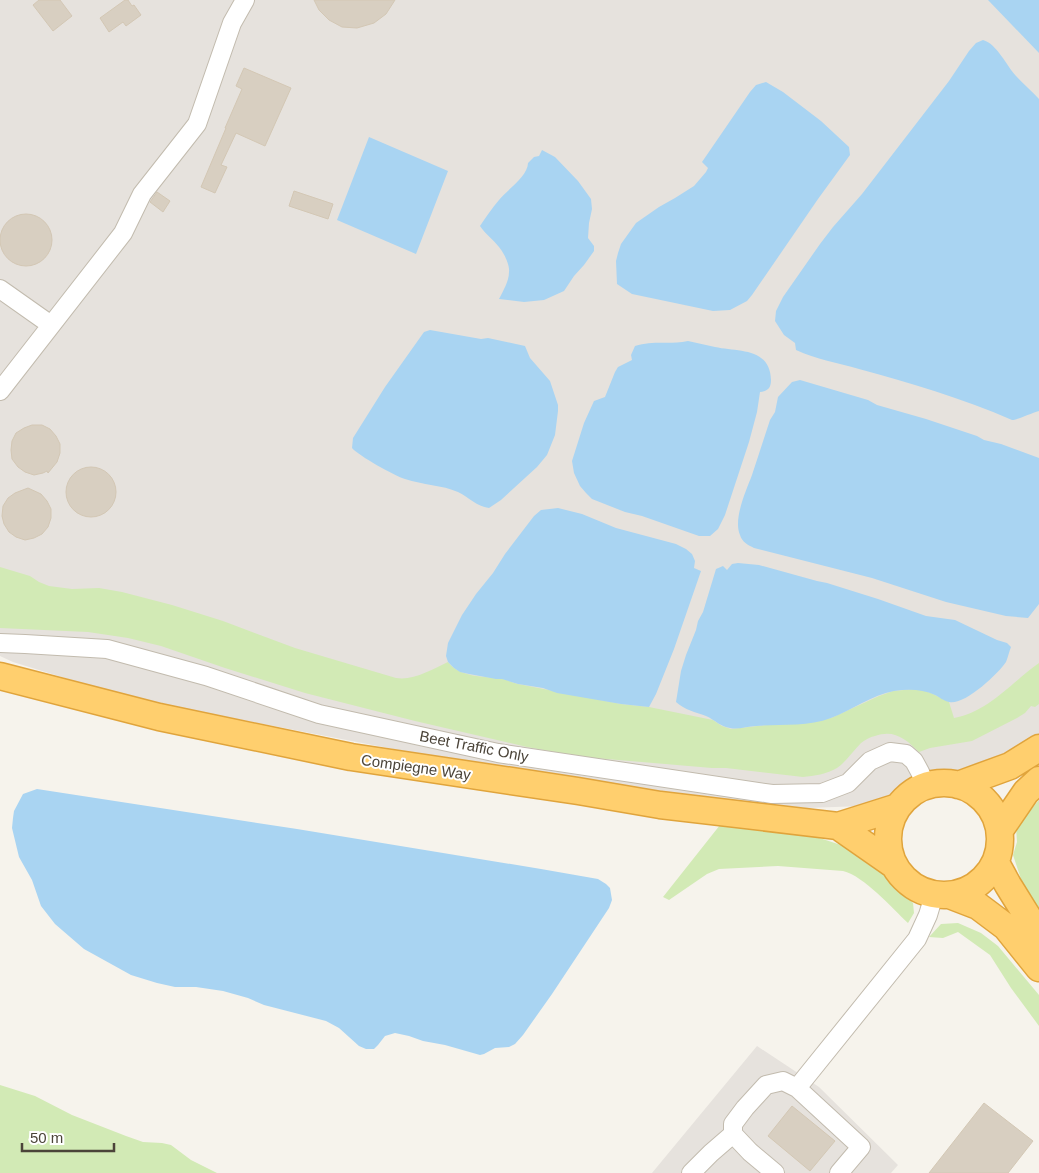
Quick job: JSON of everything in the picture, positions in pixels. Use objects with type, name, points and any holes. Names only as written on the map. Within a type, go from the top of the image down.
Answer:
[{"type":"highway","name":"Compiegne Way","points":[[0,676],[159,717],[351,757],[660,805],[838,826],[898,807]]},
{"type":"highway","points":[[958,784],[1010,766],[1039,748]]},
{"type":"highway","points":[[1000,830],[1026,792],[1039,780]]},
{"type":"highway","points":[[943,896],[970,890],[985,879],[996,863],[1000,847],[1000,830],[995,815],[986,801],[973,791],[958,784],[942,783],[926,786],[910,794],[898,807],[891,821],[888,836],[889,850],[894,865],[904,879],[917,889],[978,906],[1006,927],[1039,968]]},
{"type":"highway","name":"Compiegne Way","points":[[838,826],[894,865]]},
{"type":"highway","points":[[996,863],[1039,935]]},
{"type":"lane","points":[[0,391],[123,233],[142,194],[197,124],[232,23],[245,0]]},
{"type":"lane","points":[[0,289],[51,325]]},
{"type":"lane","name":"Beet Traffic Only","points":[[0,643],[107,649],[206,676],[319,714],[498,753],[772,794],[822,793],[848,783],[870,762],[890,752],[906,754],[914,761],[926,786]]},
{"type":"lane","points":[[797,1088],[917,939],[928,915],[943,896]]},
{"type":"lane","points":[[775,1173],[750,1152],[733,1134],[733,1124],[766,1085],[783,1081],[797,1088],[861,1146],[839,1173]]},
{"type":"lane","points":[[691,1173],[733,1134]]},
{"type":"shaded area","points":[[0,0],[1039,0],[1039,735],[955,779],[923,780],[863,806],[806,808],[619,788],[498,769],[179,708],[104,690],[13,662],[0,656]]},
{"type":"shaded area","points":[[757,1046],[819,1087],[898,1165],[891,1173],[652,1173]]},
{"type":"green space","points":[[0,567],[30,576],[49,586],[72,589],[99,588],[172,605],[223,621],[295,648],[396,678],[416,676],[448,662],[466,674],[503,679],[518,684],[713,720],[731,729],[831,718],[893,691],[914,689],[923,690],[949,702],[954,718],[978,710],[989,703],[1039,663],[1039,704],[1035,707],[1031,706],[1017,718],[972,741],[930,748],[919,752],[899,736],[882,734],[873,736],[861,743],[837,768],[807,777],[726,768],[583,757],[527,747],[305,693],[161,646],[128,638],[88,632],[0,628]]},
{"type":"green space","points":[[1039,800],[1039,914],[1025,891],[1013,855],[1017,842],[1016,827]]},
{"type":"green space","points":[[720,825],[785,831],[795,830],[847,847],[880,868],[895,888],[913,903],[914,913],[908,923],[869,886],[860,879],[843,871],[778,866],[719,869],[707,874],[669,900],[663,897]]},
{"type":"green space","points":[[958,923],[981,933],[998,946],[1039,995],[1039,1026],[990,955],[958,932],[943,938],[929,937],[941,924]]},
{"type":"green space","points":[[0,1085],[35,1096],[72,1115],[143,1142],[171,1145],[191,1160],[217,1173],[0,1173]]},
{"type":"water","points":[[988,0],[1039,0],[1039,53]]},
{"type":"water","points":[[983,40],[997,50],[1016,76],[1039,99],[1039,411],[1012,420],[936,391],[796,350],[795,343],[784,335],[775,321],[776,311],[783,297],[820,244],[862,194],[949,81],[969,51],[976,43]]},
{"type":"water","points":[[766,82],[783,92],[821,121],[849,147],[850,155],[752,295],[747,301],[730,310],[713,311],[632,294],[617,284],[616,261],[618,253],[621,244],[636,223],[694,186],[708,168],[702,162],[750,92],[756,85]]},
{"type":"water","points":[[369,137],[448,171],[416,254],[337,220]]},
{"type":"water","points":[[542,150],[555,157],[578,181],[591,199],[592,209],[588,238],[594,246],[594,251],[564,291],[544,300],[524,302],[499,299],[506,286],[509,266],[501,250],[480,226],[491,209],[525,173],[528,163],[534,157],[539,156]]},
{"type":"water","points":[[430,330],[481,339],[488,338],[525,346],[530,358],[550,381],[558,405],[555,435],[547,455],[537,467],[501,500],[489,508],[480,506],[458,492],[400,477],[369,461],[352,448],[353,438],[385,387],[424,332]]},
{"type":"water","points":[[688,341],[743,351],[759,356],[769,369],[771,380],[768,389],[760,392],[749,442],[725,515],[718,529],[710,536],[699,536],[625,512],[592,499],[580,486],[574,473],[572,461],[584,423],[594,401],[605,397],[618,367],[632,360],[631,355],[635,346],[649,343]]},
{"type":"water","points":[[800,380],[868,400],[877,405],[926,419],[1039,458],[1039,604],[1028,618],[1006,616],[946,602],[872,578],[754,548],[744,541],[738,528],[739,513],[770,420],[775,412],[778,397],[792,382]]},
{"type":"water","points":[[558,508],[582,514],[616,528],[676,544],[692,554],[695,561],[694,568],[701,571],[674,649],[649,707],[557,693],[502,679],[460,672],[448,662],[446,656],[448,643],[462,615],[476,594],[534,516],[541,510]]},
{"type":"water","points":[[732,564],[759,565],[827,583],[926,616],[955,620],[1007,643],[1011,647],[1007,660],[996,674],[980,688],[955,702],[949,702],[925,692],[899,690],[870,699],[839,715],[813,723],[753,726],[736,729],[724,726],[676,702],[681,671],[698,621],[703,612],[716,569],[723,566],[727,570]]},
{"type":"water","points":[[37,789],[297,829],[598,879],[610,888],[612,900],[609,908],[552,994],[515,1044],[509,1047],[495,1048],[480,1055],[395,1033],[385,1036],[374,1049],[366,1049],[359,1046],[339,1028],[326,1021],[264,1005],[223,991],[196,987],[175,987],[157,983],[131,975],[84,949],[55,924],[41,906],[32,880],[19,857],[12,828],[14,811],[23,794]]},
{"type":"building","points":[[39,0],[60,0],[72,16],[53,31],[33,5]]},
{"type":"building","points":[[125,0],[128,0],[132,6],[134,5],[141,15],[126,26],[123,22],[109,32],[100,18]]},
{"type":"building","points":[[314,0],[395,0],[386,14],[374,23],[357,28],[342,27],[329,20],[319,10]]},
{"type":"building","points":[[244,68],[291,88],[265,146],[236,133],[221,165],[227,167],[215,193],[201,187],[242,89],[236,86]]},
{"type":"building","points":[[294,191],[333,204],[328,219],[289,206]]},
{"type":"building","points":[[157,192],[170,201],[163,212],[150,202]]},
{"type":"building","points":[[26,214],[40,218],[48,226],[52,240],[48,254],[40,262],[26,266],[12,262],[4,254],[0,240],[4,226],[12,218]]},
{"type":"building","points":[[32,425],[42,425],[50,429],[60,444],[57,462],[48,473],[47,471],[34,475],[25,472],[12,459],[12,441],[16,433]]},
{"type":"building","points":[[91,467],[105,471],[112,478],[116,492],[112,506],[105,513],[91,517],[77,513],[70,506],[66,492],[70,478],[77,471]]},
{"type":"building","points":[[28,488],[41,494],[47,501],[51,509],[51,518],[48,527],[42,534],[25,540],[9,532],[2,516],[3,506],[8,498]]},
{"type":"building","points":[[984,1103],[1033,1141],[1008,1173],[929,1173]]},
{"type":"building","points":[[792,1106],[835,1141],[810,1171],[768,1136]]}]
